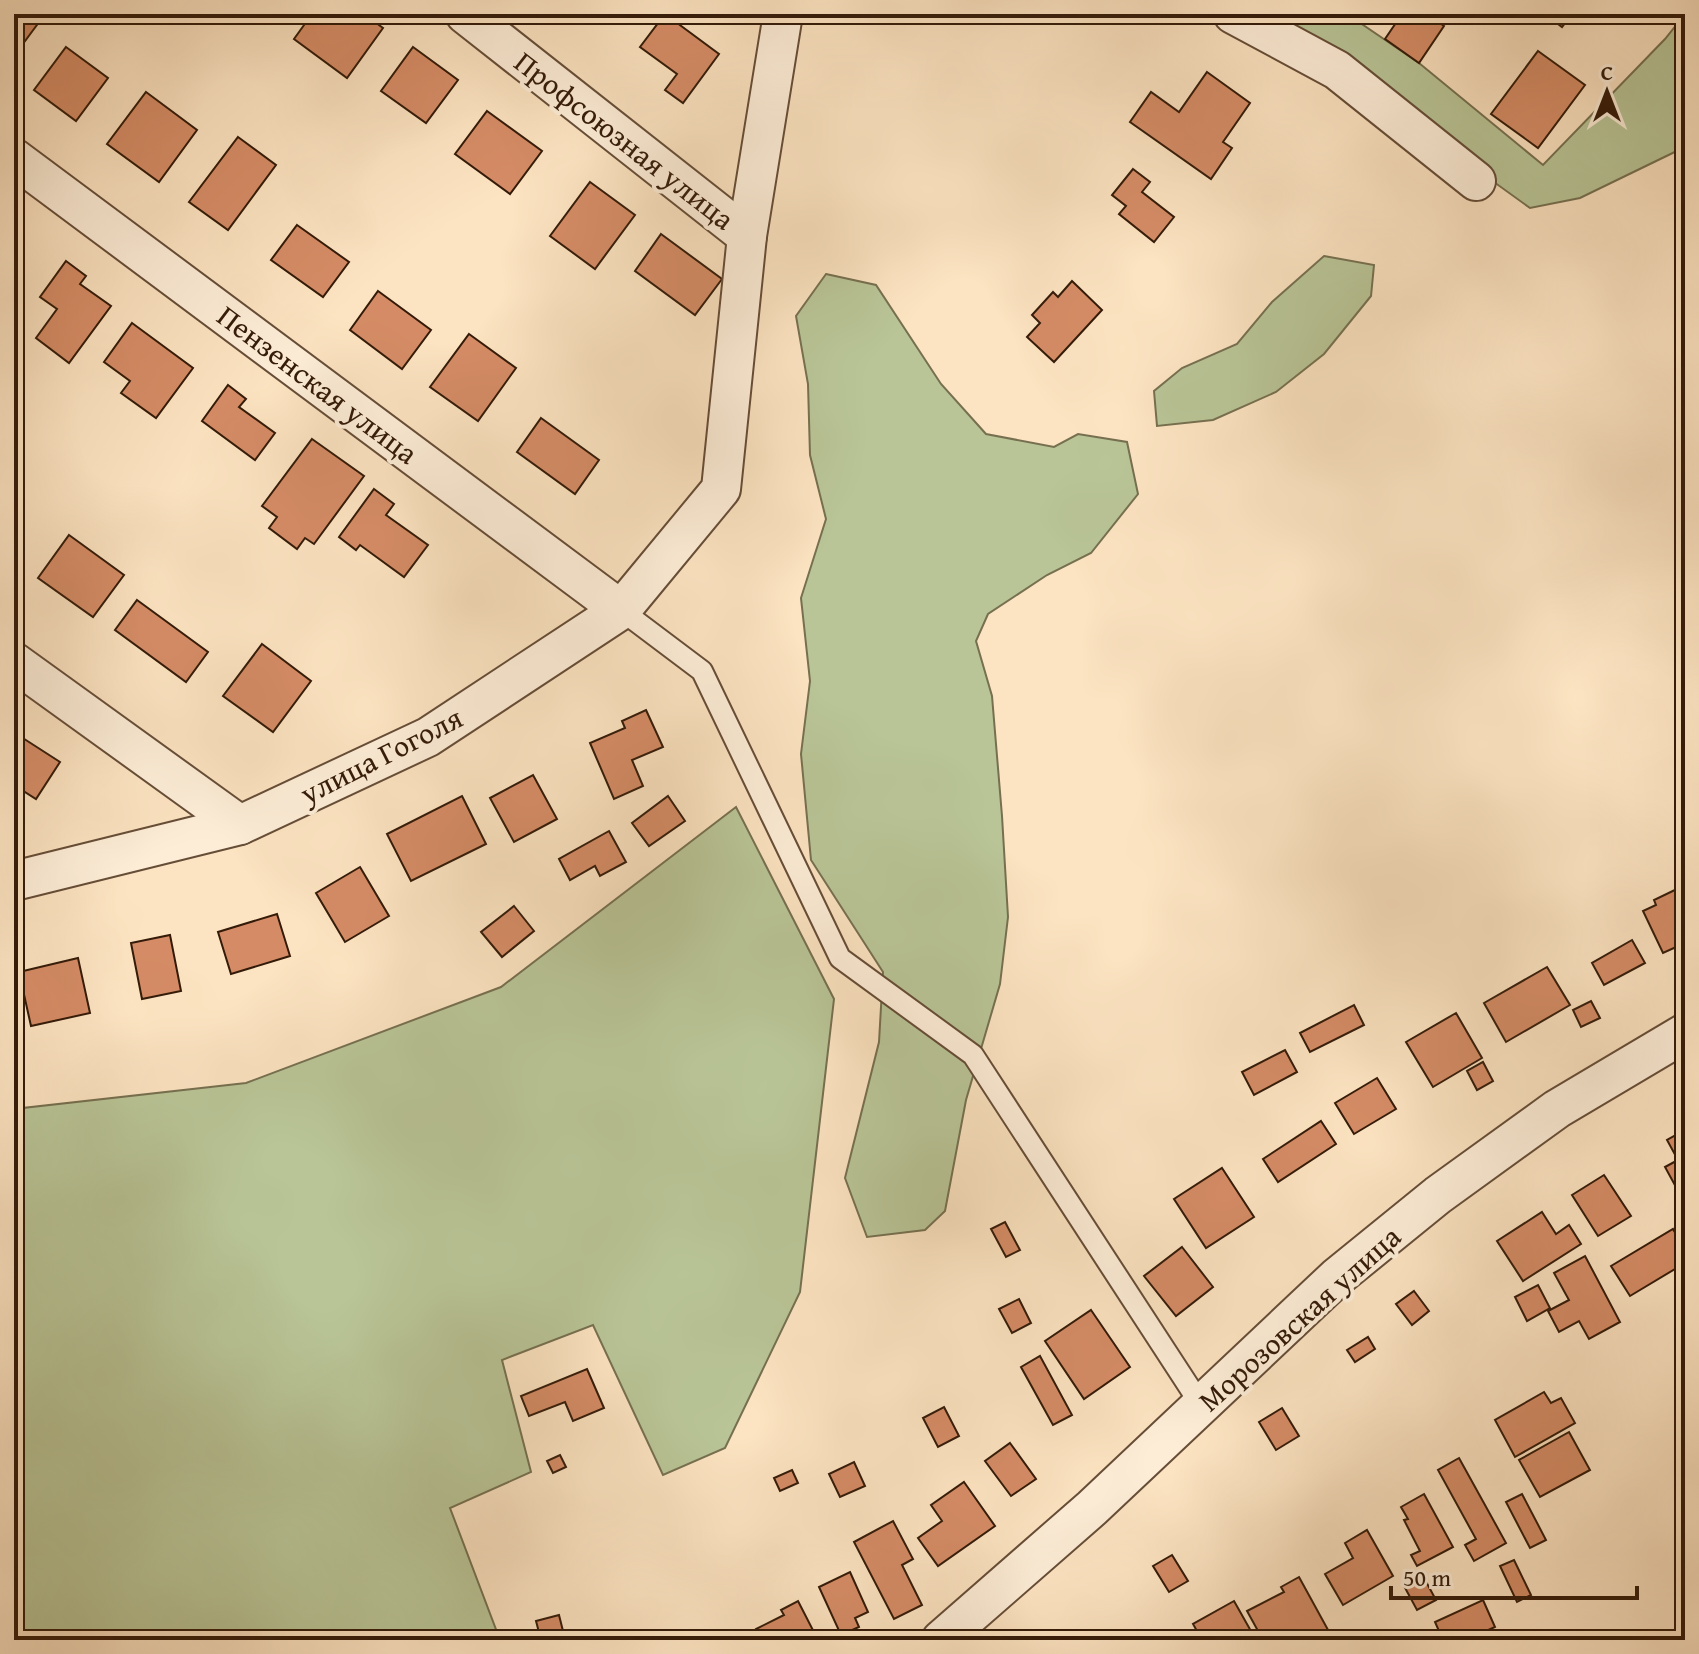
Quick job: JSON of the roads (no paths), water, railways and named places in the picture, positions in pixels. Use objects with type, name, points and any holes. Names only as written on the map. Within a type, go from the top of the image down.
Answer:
[{"type":"street","name":"Профсоюзная улица","points":[[465,14],[747,236]]},
{"type":"street","points":[[747,236],[783,14]]},
{"type":"street","points":[[1233,14],[1337,70],[1476,181]]},
{"type":"street","name":"Пензенская улица","points":[[14,158],[621,610]]},
{"type":"street","name":"улица Гоголя","points":[[14,881],[240,825],[428,737],[621,610],[721,489],[747,236]]},
{"type":"street","points":[[14,662],[240,825]]},
{"type":"street","name":"Морозовская улица","points":[[941,1640],[1092,1508],[1337,1277],[1438,1195],[1557,1109],[1685,1033]]},
{"type":"lane","points":[[621,610],[702,671],[840,958],[973,1055],[1201,1405]]}]
